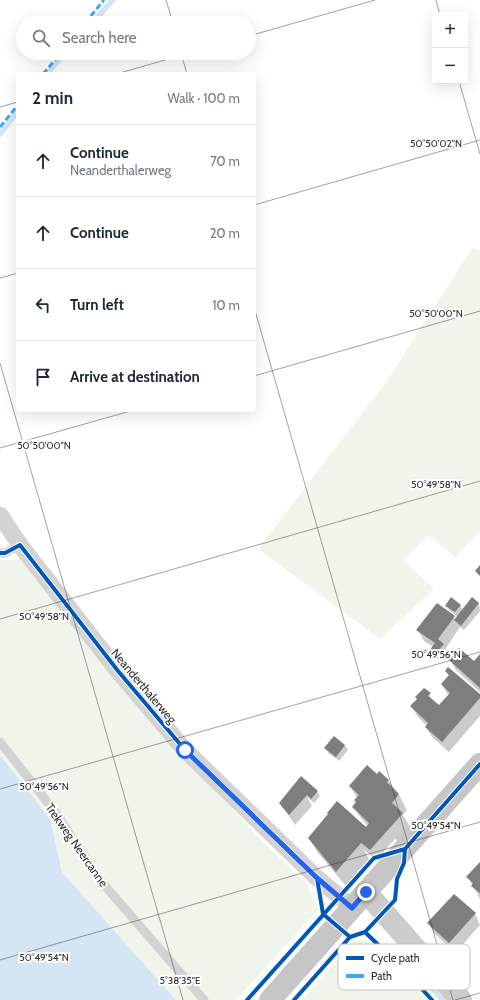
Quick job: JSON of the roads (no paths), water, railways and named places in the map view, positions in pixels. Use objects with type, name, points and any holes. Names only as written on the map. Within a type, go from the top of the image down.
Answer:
[{"type":"main road","points":[[270,1000],[480,764]]},
{"type":"street","name":"Neanderthalerweg","points":[[0,515],[20,545],[118,671],[185,750],[317,878],[359,900]]},
{"type":"street","points":[[359,900],[404,944]]},
{"type":"street","points":[[451,990],[461,1000]]},
{"type":"lane","points":[[0,553],[5,553],[20,545]]},
{"type":"lane","name":"Trekweg Neercanne","points":[[0,742],[56,813],[99,879],[204,1000]]},
{"type":"water","points":[[0,755],[50,819],[62,872],[176,1000],[0,1000]]},
{"type":"waterway","points":[[98,16],[113,0]]},
{"type":"waterway","points":[[49,72],[59,60]]},
{"type":"waterway","points":[[0,134],[16,114]]},
{"type":"waterway","points":[[434,990],[443,1000]]}]
